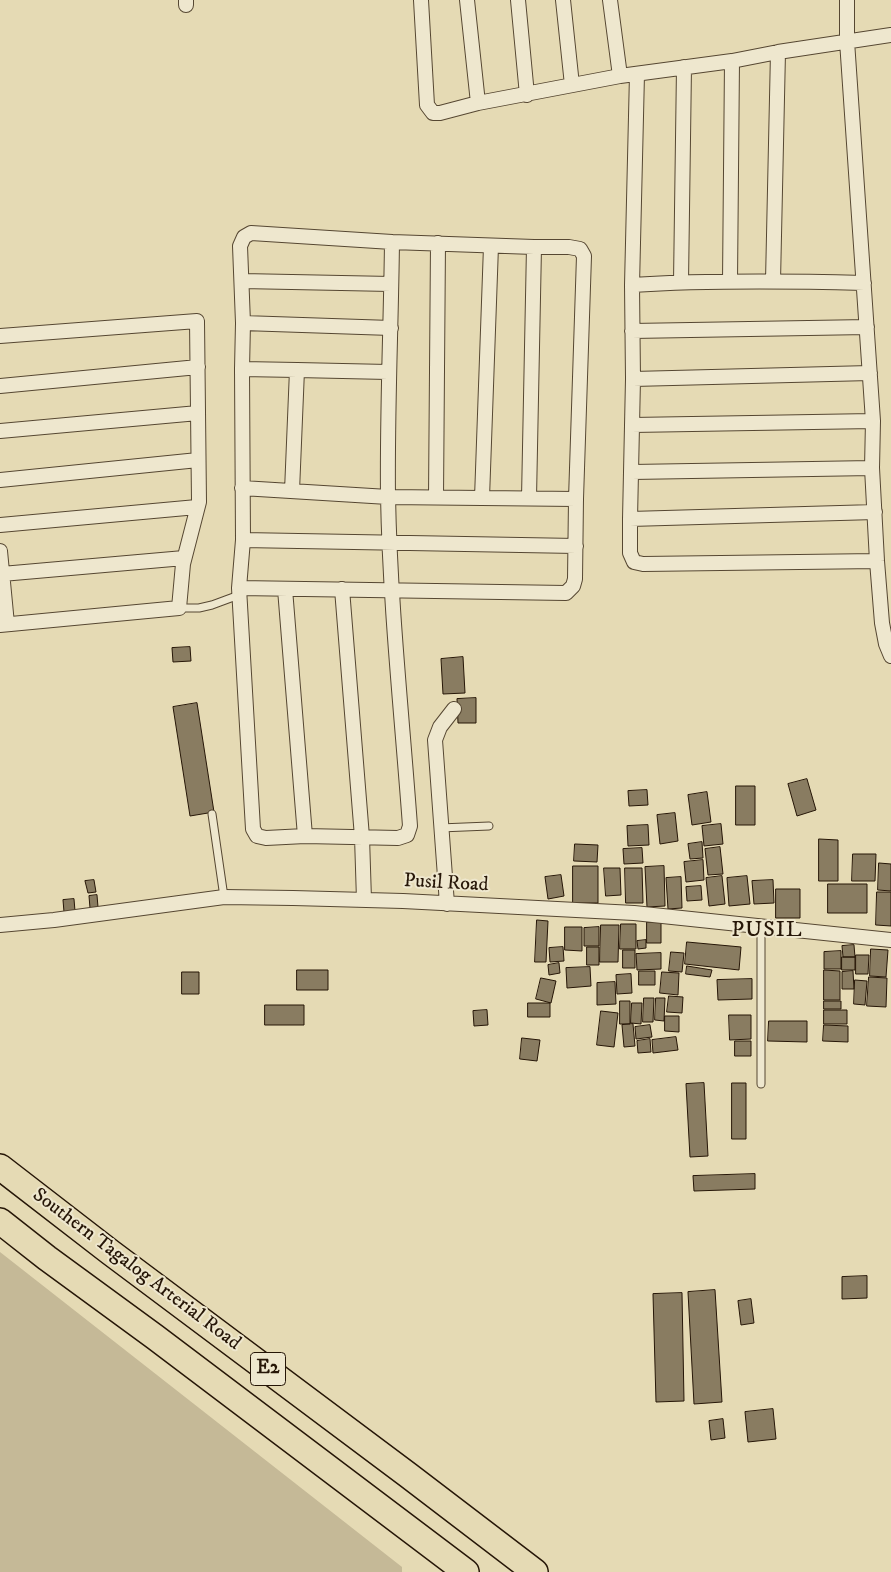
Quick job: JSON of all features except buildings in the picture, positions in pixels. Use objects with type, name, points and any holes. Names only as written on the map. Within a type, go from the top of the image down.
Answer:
[{"type":"highway","name":"Southern Tagalog Arterial Road","points":[[0,1167],[535,1572]]},
{"type":"highway","name":"Southern Tagalog Arterial Road","points":[[0,1221],[466,1572]]},
{"type":"street","points":[[421,0],[428,106],[433,112],[440,113],[478,103],[620,76],[891,35]]},
{"type":"street","points":[[467,0],[478,103]]},
{"type":"street","points":[[518,0],[527,95]]},
{"type":"street","points":[[563,0],[572,85]]},
{"type":"street","points":[[610,0],[620,76]]},
{"type":"street","points":[[847,0],[847,41],[873,421],[872,468],[877,561],[882,623],[886,644],[891,656]]},
{"type":"street","points":[[773,281],[778,52]]},
{"type":"street","points":[[730,281],[732,60]]},
{"type":"street","points":[[682,282],[684,67]]},
{"type":"street","points":[[637,74],[632,285],[633,379],[630,518],[630,552],[634,562],[643,564],[877,561]]},
{"type":"street","points":[[239,591],[342,589],[392,590],[566,593],[573,586],[575,579],[584,256],[580,249],[569,247],[392,242],[252,233],[244,237],[240,246],[243,323],[242,540],[239,591],[254,829],[257,836],[266,838],[305,836],[398,838],[407,835],[410,826],[392,590],[388,497],[388,372],[391,328],[392,242]]},
{"type":"street","points":[[436,497],[438,243]]},
{"type":"street","points":[[482,498],[491,246]]},
{"type":"street","points":[[529,498],[534,247]]},
{"type":"street","points":[[242,281],[391,284]]},
{"type":"street","points":[[632,285],[730,281],[864,283]]},
{"type":"street","points":[[0,336],[197,321],[198,367],[198,502],[184,558],[179,608],[4,625],[0,551]]},
{"type":"street","points":[[243,323],[391,328]]},
{"type":"street","points":[[632,331],[867,327]]},
{"type":"street","points":[[0,386],[198,367]]},
{"type":"street","points":[[242,369],[388,372]]},
{"type":"street","points":[[292,491],[297,370]]},
{"type":"street","points":[[633,379],[870,373]]},
{"type":"street","points":[[0,431],[198,412]]},
{"type":"street","points":[[632,425],[873,421]]},
{"type":"street","points":[[0,480],[198,460]]},
{"type":"street","points":[[632,472],[872,468]]},
{"type":"street","points":[[242,488],[388,497],[576,499]]},
{"type":"street","points":[[0,526],[197,507]]},
{"type":"street","points":[[630,518],[875,512]]},
{"type":"street","points":[[242,540],[576,546]]},
{"type":"street","points":[[2,574],[184,558]]},
{"type":"street","points":[[285,589],[305,836]]},
{"type":"street","points":[[342,589],[362,837],[364,900]]},
{"type":"street","points":[[447,904],[435,740],[440,727],[454,709]]},
{"type":"street","name":"Pusil Road","points":[[0,925],[54,920],[224,897],[364,900],[634,914],[891,940]]},
{"type":"lane","points":[[179,608],[199,608],[212,605],[239,591]]},
{"type":"lane","points":[[212,814],[224,897]]},
{"type":"lane","points":[[440,828],[489,826]]},
{"type":"lane","points":[[761,927],[761,1084]]},
{"type":"shaded area","points":[[0,1252],[402,1567],[402,1572],[0,1572]]},
{"type":"district","name":"PUSIL","points":[[767,931]]}]
